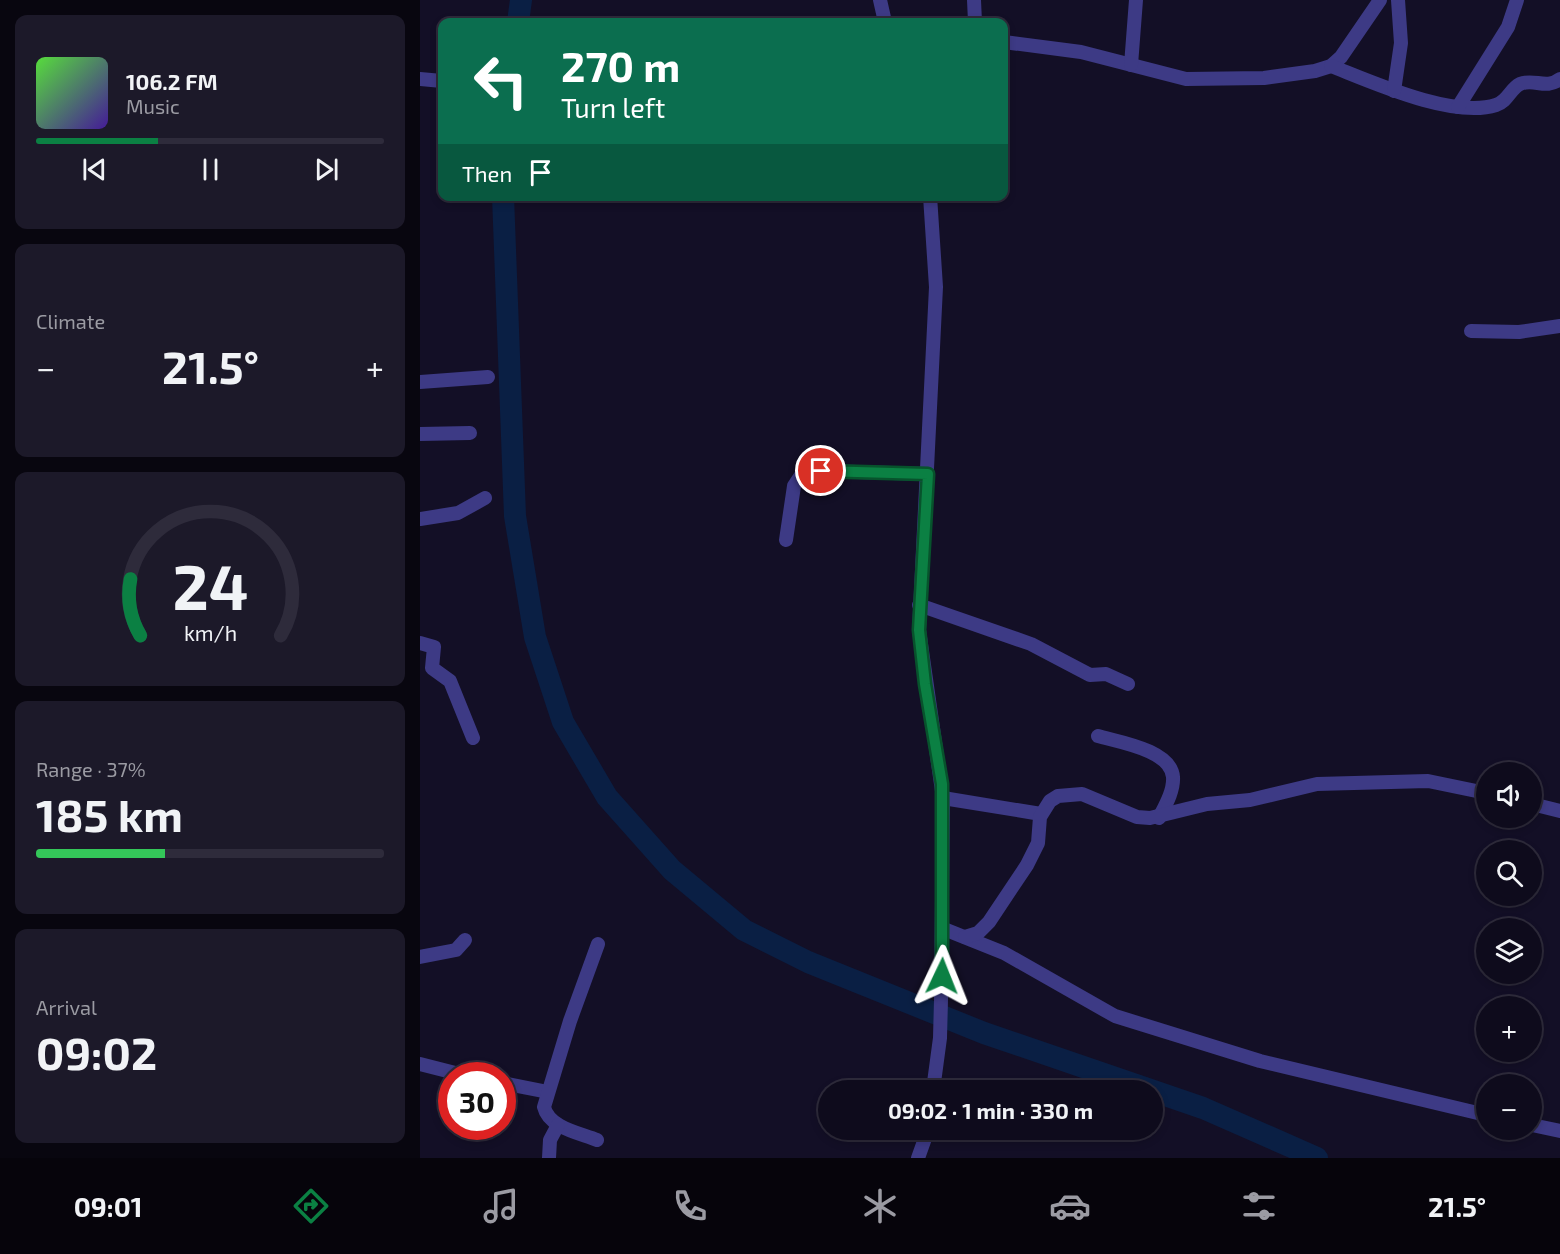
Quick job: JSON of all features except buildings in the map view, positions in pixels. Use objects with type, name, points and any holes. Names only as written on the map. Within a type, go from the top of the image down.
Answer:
[{"type":"street","points":[[880,0],[884,18]]},
{"type":"street","points":[[974,0],[975,18]]},
{"type":"street","points":[[1131,65],[1136,0]]},
{"type":"street","points":[[1008,43],[1081,52],[1170,76],[1209,81],[1274,76],[1315,71],[1331,66],[1341,57],[1380,0]]},
{"type":"street","points":[[1394,91],[1401,43],[1398,0]]},
{"type":"street","points":[[1458,107],[1509,27],[1517,0]]},
{"type":"street","points":[[1331,66],[1394,91],[1458,107],[1500,104],[1517,86],[1524,83],[1547,85],[1560,79]]},
{"type":"street","points":[[420,79],[438,81]]},
{"type":"street","points":[[930,201],[936,287],[919,636],[941,772],[943,798],[944,929],[940,1038],[934,1080]]},
{"type":"street","points":[[1471,331],[1519,332],[1560,326]]},
{"type":"street","points":[[420,382],[488,377]]},
{"type":"street","points":[[420,434],[470,433]]},
{"type":"street","points":[[786,540],[794,486],[801,474],[821,471],[928,474]]},
{"type":"street","points":[[420,519],[458,513],[485,498]]},
{"type":"street","points":[[919,605],[1031,644],[1090,675],[1106,674],[1128,684]]},
{"type":"street","points":[[420,644],[434,647],[432,668],[450,681],[473,738]]},
{"type":"street","points":[[1098,736],[1152,751],[1163,759],[1171,771],[1173,781],[1159,818]]},
{"type":"street","points":[[965,937],[978,933],[989,922],[1027,865],[1038,843],[1041,814],[1054,798],[1075,794],[1098,799],[1137,817],[1159,818],[1207,804],[1250,800],[1317,784],[1428,781],[1476,791]]},
{"type":"street","points":[[943,798],[1041,814]]},
{"type":"street","points":[[1542,806],[1560,811]]},
{"type":"street","points":[[944,929],[1004,953],[1115,1016],[1135,1023],[1207,1042],[1260,1061],[1476,1113]]},
{"type":"street","points":[[420,957],[456,950],[465,940]]},
{"type":"street","points":[[597,1140],[558,1125],[545,1111],[548,1092],[598,944]]},
{"type":"street","points":[[420,1064],[438,1069]]},
{"type":"street","points":[[516,1086],[548,1092]]},
{"type":"street","points":[[549,1158],[550,1140],[558,1125]]},
{"type":"street","points":[[1542,1127],[1560,1131]]},
{"type":"street","points":[[918,1158],[924,1140]]},
{"type":"waterway","points":[[519,18],[521,0]]},
{"type":"waterway","points":[[503,201],[515,516],[535,637],[563,722],[607,797],[672,870],[744,930],[808,962],[984,1033],[1203,1108],[1317,1158]]},
{"type":"route","points":[[821,471],[928,474],[919,630],[943,798],[942,976]]}]
